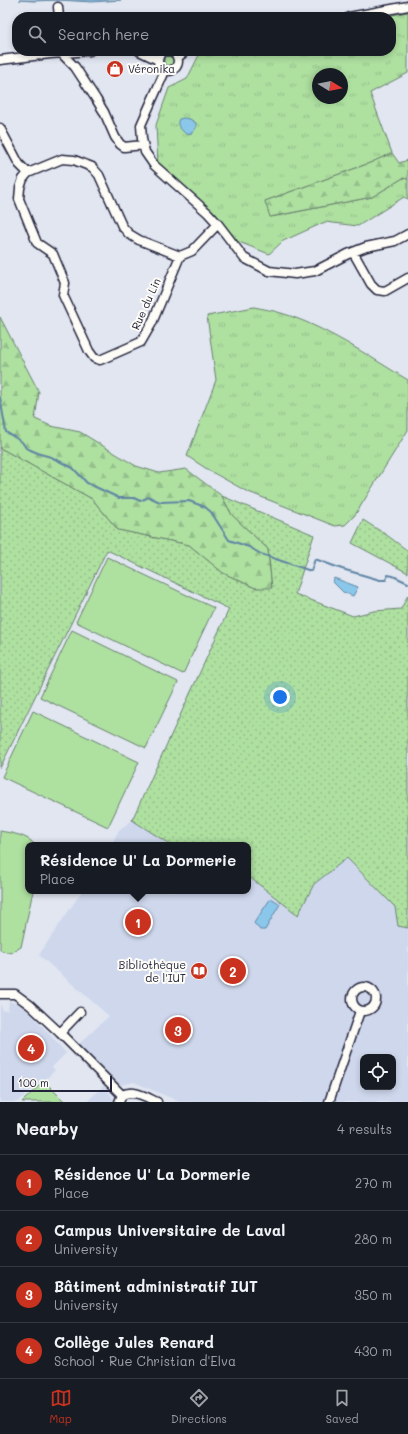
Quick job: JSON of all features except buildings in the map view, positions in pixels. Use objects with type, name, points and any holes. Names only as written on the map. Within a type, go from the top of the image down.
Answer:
[{"type":"street","points":[[376,12],[408,6]]},
{"type":"street","points":[[58,7],[58,12]]},
{"type":"street","points":[[0,60],[31,56]]},
{"type":"street","points":[[65,56],[75,67],[96,99],[104,112],[114,137],[120,144],[124,147],[143,145]]},
{"type":"street","points":[[150,56],[158,60]]},
{"type":"street","points":[[160,56],[158,60],[159,67],[164,71],[171,71],[177,67],[179,61],[178,57]]},
{"type":"street","points":[[164,71],[141,125],[143,145],[148,158],[154,166],[208,213],[244,258],[269,271],[295,274],[315,271],[353,252],[366,247],[395,241],[408,234]]},
{"type":"street","points":[[0,128],[19,164],[28,173],[62,159],[74,160],[92,167],[99,175],[122,226],[129,234],[139,240],[180,256],[192,251],[218,224]]},
{"type":"street","name":"Rue du Lin","points":[[28,173],[21,184],[19,199],[37,243],[53,254],[65,283],[63,295],[88,351],[94,358],[100,360],[141,342],[152,323],[180,256]]},
{"type":"street","points":[[353,252],[371,284],[377,290],[385,292],[408,278]]},
{"type":"street","points":[[0,994],[15,994],[30,1005],[60,1032],[120,1098],[127,1092],[132,1092],[157,1102]]},
{"type":"street","points":[[329,1102],[360,1011]]},
{"type":"street","points":[[60,1032],[80,1012]]},
{"type":"shaded area","points":[[132,820],[166,842],[113,842],[119,830]]},
{"type":"shaded area","points":[[347,858],[395,907],[398,926],[408,928],[408,1102],[180,1102],[134,1082],[120,1085],[79,1044],[109,1016],[39,955],[80,894],[251,894],[251,878],[298,915],[314,884]]},
{"type":"shaded area","points":[[9,1001],[22,1006],[30,1013],[66,1053],[52,1067],[55,1070],[45,1080],[43,1078],[18,1102],[0,1102],[0,1004],[3,1011],[8,1010]]},
{"type":"shaded area","points":[[104,1085],[114,1102],[87,1102]]},
{"type":"green space","points":[[408,12],[408,73],[370,93],[392,153],[370,163],[265,201],[271,217],[372,197],[403,178],[408,179],[408,199],[404,197],[358,226],[325,222],[283,241],[269,254],[234,240],[158,165],[156,125],[169,88],[187,79],[198,56],[396,56],[396,14]]},
{"type":"green space","points":[[167,56],[171,56],[173,57],[173,65],[167,66],[164,63],[164,59]]},
{"type":"green space","points":[[392,153],[399,163],[408,160],[408,179],[403,178],[372,197],[270,217],[265,201],[370,163]]},
{"type":"green space","points":[[254,307],[271,310],[297,318],[330,333],[408,380],[408,430],[355,515],[345,525],[335,526],[246,491],[187,456],[216,380],[207,316]]},
{"type":"green space","points":[[0,317],[39,392],[35,419],[51,426],[80,432],[136,466],[159,473],[186,469],[222,496],[232,515],[268,549],[272,589],[255,588],[223,573],[189,545],[118,530],[92,499],[0,448]]},
{"type":"green space","points":[[0,448],[92,499],[118,530],[189,545],[223,573],[255,588],[272,588],[268,549],[232,515],[222,496],[314,535],[295,594],[353,616],[374,611],[401,609],[408,595],[408,928],[398,926],[395,907],[347,858],[314,884],[298,915],[251,878],[251,842],[166,842],[132,820],[229,609],[107,550],[0,768]]},
{"type":"green space","points":[[363,520],[408,551],[408,573],[352,543]]},
{"type":"green space","points":[[107,557],[214,608],[183,674],[76,622]]},
{"type":"green space","points":[[72,630],[178,682],[146,748],[40,697]]},
{"type":"green space","points":[[33,711],[139,762],[108,827],[2,777]]},
{"type":"green space","points":[[0,831],[24,837],[32,842],[25,842],[25,894],[32,894],[21,947],[11,953],[0,950]]},
{"type":"green space","points":[[44,1081],[65,1102],[22,1102]]},
{"type":"water","points":[[19,0],[59,0],[33,1]]},
{"type":"water","points":[[59,0],[121,0],[92,2]]},
{"type":"water","points":[[179,119],[190,119],[196,123],[196,128],[192,133],[186,134],[178,126]]},
{"type":"water","points":[[334,578],[358,587],[353,596],[343,592],[333,582]]},
{"type":"water","points":[[271,898],[280,904],[265,930],[260,930],[254,923]]},
{"type":"waterway","points":[[0,397],[6,432],[22,442],[26,448],[51,457],[73,468],[87,483],[119,498],[134,498],[140,501],[149,497],[160,502],[189,501],[205,507],[211,512],[229,540],[249,547],[261,554],[311,571],[315,559],[342,569],[380,580],[386,580],[388,575],[408,583]]},
{"type":"place","name":"Véronika","points":[[115,69]]},
{"type":"place","name":"Résidence U' La Dormerie","points":[[138,922]]},
{"type":"place","name":"Bibliothèque de l'IUT","points":[[199,971]]},
{"type":"place","name":"Campus Universitaire de Laval","points":[[233,971]]},
{"type":"place","name":"Bâtiment administratif IUT","points":[[178,1030]]},
{"type":"place","name":"Collège Jules Renard","points":[[31,1048]]}]
